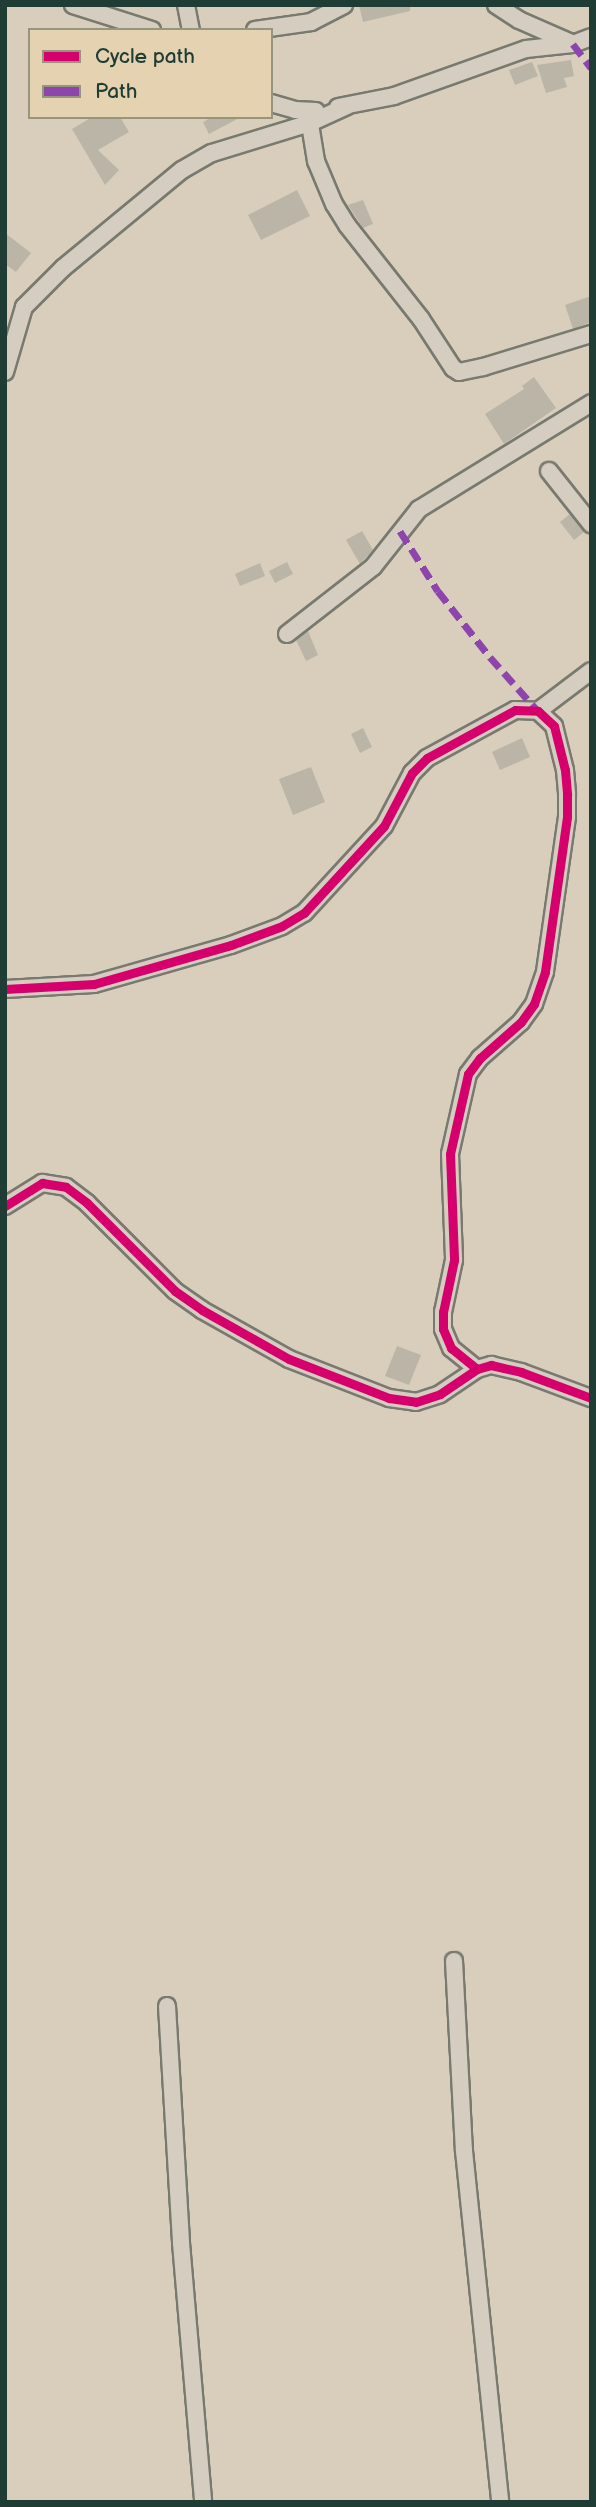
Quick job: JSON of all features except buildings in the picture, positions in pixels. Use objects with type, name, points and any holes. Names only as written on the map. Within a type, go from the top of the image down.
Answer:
[{"type":"street","points":[[73,5],[146,28]]},
{"type":"street","points":[[186,5],[191,28]]},
{"type":"street","points":[[269,28],[311,22],[344,5]]},
{"type":"street","points":[[496,5],[519,20],[573,44]]},
{"type":"street","points":[[5,372],[23,307],[63,268],[182,170],[242,142],[309,117],[394,96],[526,49],[573,44],[591,37]]},
{"type":"street","points":[[273,104],[309,117]]},
{"type":"street","points":[[309,117],[316,161],[334,204],[347,225],[421,319],[453,368],[460,372],[483,367],[591,334]]},
{"type":"street","points":[[287,634],[373,566],[419,509],[591,403]]},
{"type":"street","points":[[549,471],[591,524]]},
{"type":"street","points":[[5,989],[94,984],[231,945],[282,926],[304,913],[384,826],[412,773],[427,758],[515,710],[538,711],[591,671]]},
{"type":"street","points":[[477,1369],[452,1348],[443,1329],[443,1312],[454,1260],[450,1154],[468,1074],[480,1058],[522,1022],[534,1004],[545,972],[567,817],[567,795],[565,770],[554,726],[538,711]]},
{"type":"street","points":[[5,1206],[41,1183],[66,1187],[87,1203],[175,1291],[202,1310],[289,1359],[389,1398],[416,1402],[440,1394],[477,1369],[491,1365],[521,1372],[591,1398]]},
{"type":"street","points":[[454,1961],[464,2151],[499,2502]]},
{"type":"street","points":[[167,2007],[181,2243],[203,2502]]},
{"type":"marked path","points":[[573,44],[591,68]]},
{"type":"marked path","points":[[400,531],[438,591],[490,657],[538,711]]},
{"type":"cycle path","points":[[5,989],[94,984],[231,945],[282,926],[304,913],[384,826],[412,773],[427,758],[515,710],[538,711],[554,726],[565,770],[567,795],[567,817],[545,972],[534,1004],[521,1022],[480,1058],[468,1074],[450,1154],[454,1260],[443,1312],[443,1329],[451,1348],[477,1369]]},
{"type":"cycle path","points":[[5,1206],[42,1183],[66,1187],[87,1203],[175,1291],[202,1310],[289,1359],[389,1398],[416,1402],[440,1394],[477,1369],[491,1365],[521,1372],[591,1398]]}]
